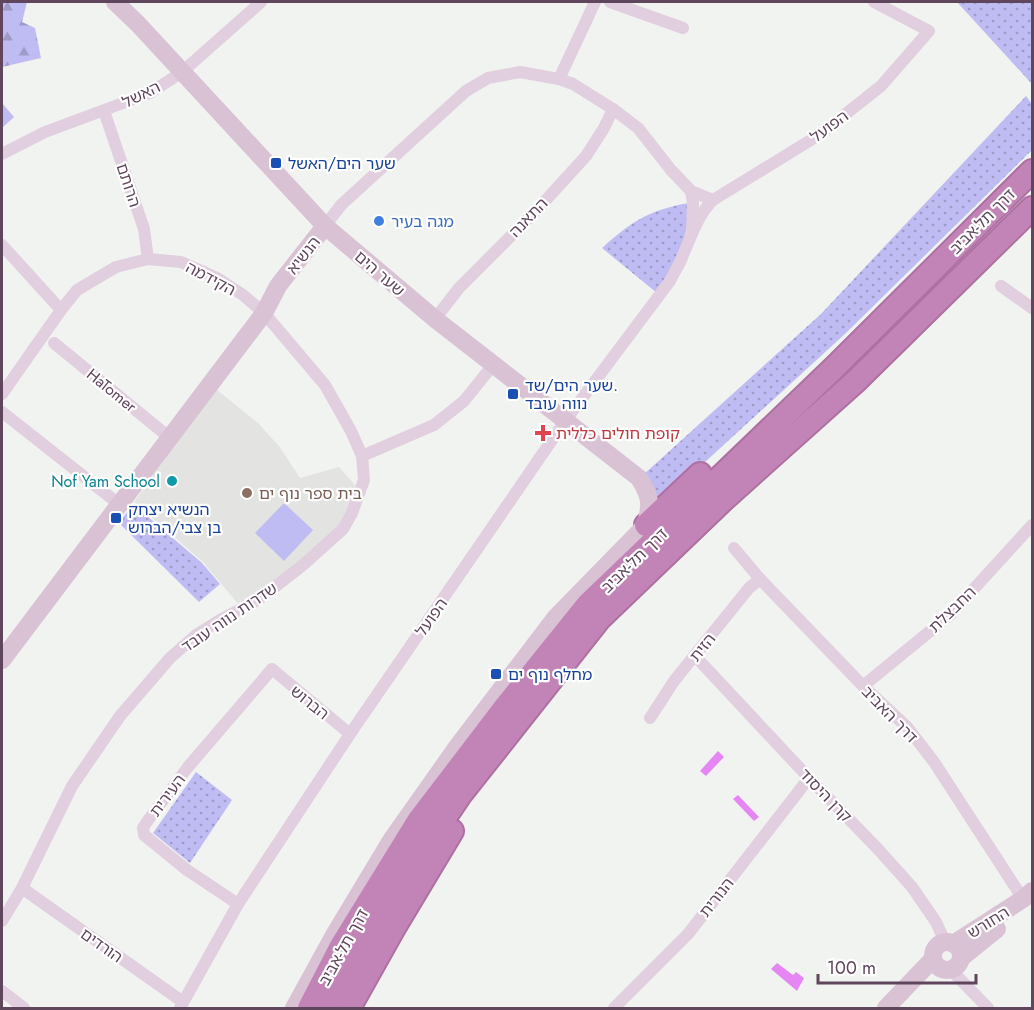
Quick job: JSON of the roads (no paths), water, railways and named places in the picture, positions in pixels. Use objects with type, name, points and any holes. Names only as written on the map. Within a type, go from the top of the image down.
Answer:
[{"type":"highway","points":[[646,525],[1032,160]]},
{"type":"highway","name":"דרך תל-אביב","points":[[309,1008],[341,946],[418,821],[505,706],[588,604],[835,367],[1032,171]]},
{"type":"highway","name":"דרך תל-אביב","points":[[331,1008],[373,930],[459,795],[600,618],[722,501],[857,380],[1032,208]]},
{"type":"highway","points":[[349,1008],[395,926],[528,710]]},
{"type":"street","name":"שער הים","points":[[115,2],[325,226],[493,366],[639,478],[649,493],[650,508],[646,525]]},
{"type":"street","name":"האשל","points":[[2,154],[45,132],[150,93],[182,72],[261,2]]},
{"type":"street","points":[[559,80],[595,2]]},
{"type":"street","points":[[610,2],[683,28]]},
{"type":"street","name":"הפועל","points":[[181,1005],[238,904],[350,734],[565,421],[670,281],[704,209],[713,200],[819,135],[881,86],[929,31],[874,2]]},
{"type":"street","name":"הנשיא","points":[[2,660],[264,313],[279,286],[341,205],[466,91],[488,78],[520,72],[573,84],[638,128],[691,191]]},
{"type":"street","name":"התאנה","points":[[435,319],[459,288],[535,212],[586,156],[613,109]]},
{"type":"street","name":"הרותם","points":[[104,111],[144,229],[148,259]]},
{"type":"street","points":[[691,191],[713,200]]},
{"type":"street","name":"הפועל","points":[[691,191],[692,232]]},
{"type":"street","points":[[2,245],[61,310]]},
{"type":"street","name":"הקידמה","points":[[2,394],[77,290],[116,267],[148,259],[181,262],[217,278],[243,295],[264,313],[325,385],[362,456]]},
{"type":"street","points":[[1001,286],[1032,308]]},
{"type":"street","name":"HaTomer","points":[[54,343],[170,438]]},
{"type":"street","points":[[362,456],[434,425],[464,401],[493,366]]},
{"type":"street","points":[[2,412],[120,505]]},
{"type":"street","name":"שדרות נווה עובד","points":[[2,921],[22,888],[72,786],[120,716],[170,658],[196,635],[258,600],[303,565],[343,529],[352,513],[364,480],[362,456]]},
{"type":"street","points":[[294,1008],[333,937],[392,839],[458,747],[556,616],[646,525]]},
{"type":"street","name":"החבצלת","points":[[863,686],[951,614],[1032,525]]},
{"type":"street","name":"דרך האביב","points":[[734,548],[760,579],[863,686],[907,727],[1028,895]]},
{"type":"street","name":"הזית","points":[[650,718],[675,681],[749,588],[760,579]]},
{"type":"street","name":"קרן היסוד","points":[[695,656],[912,887],[936,921],[952,953],[988,1008]]},
{"type":"street","name":"הברוש","points":[[272,669],[350,734]]},
{"type":"street","name":"העירית","points":[[238,904],[187,870],[144,835],[143,828],[188,767],[272,669]]},
{"type":"street","name":"הנורית","points":[[614,1008],[688,934],[809,778]]},
{"type":"street","name":"הורדים","points":[[22,888],[181,1005]]},
{"type":"street","name":"החורש","points":[[952,953],[1028,895]]},
{"type":"street","points":[[886,1008],[933,959],[937,947],[952,953]]},
{"type":"street","points":[[2,991],[24,1008]]},
{"type":"place","name":"שער הים/האשל","points":[[276,163]]},
{"type":"place","name":"מגה בעיר","points":[[379,221]]},
{"type":"place","name":"שער הים/שד. נווה עובד","points":[[513,394]]},
{"type":"place","name":"קופת חולים כללית","points":[[543,433]]},
{"type":"place","name":"Nof Yam School","points":[[172,481]]},
{"type":"place","name":"בית ספר נוף ים","points":[[247,493]]},
{"type":"place","name":"הנשיא יצחק בן צבי/הברוש","points":[[116,518]]},
{"type":"place","name":"מחלף נוף ים","points":[[496,674]]}]
